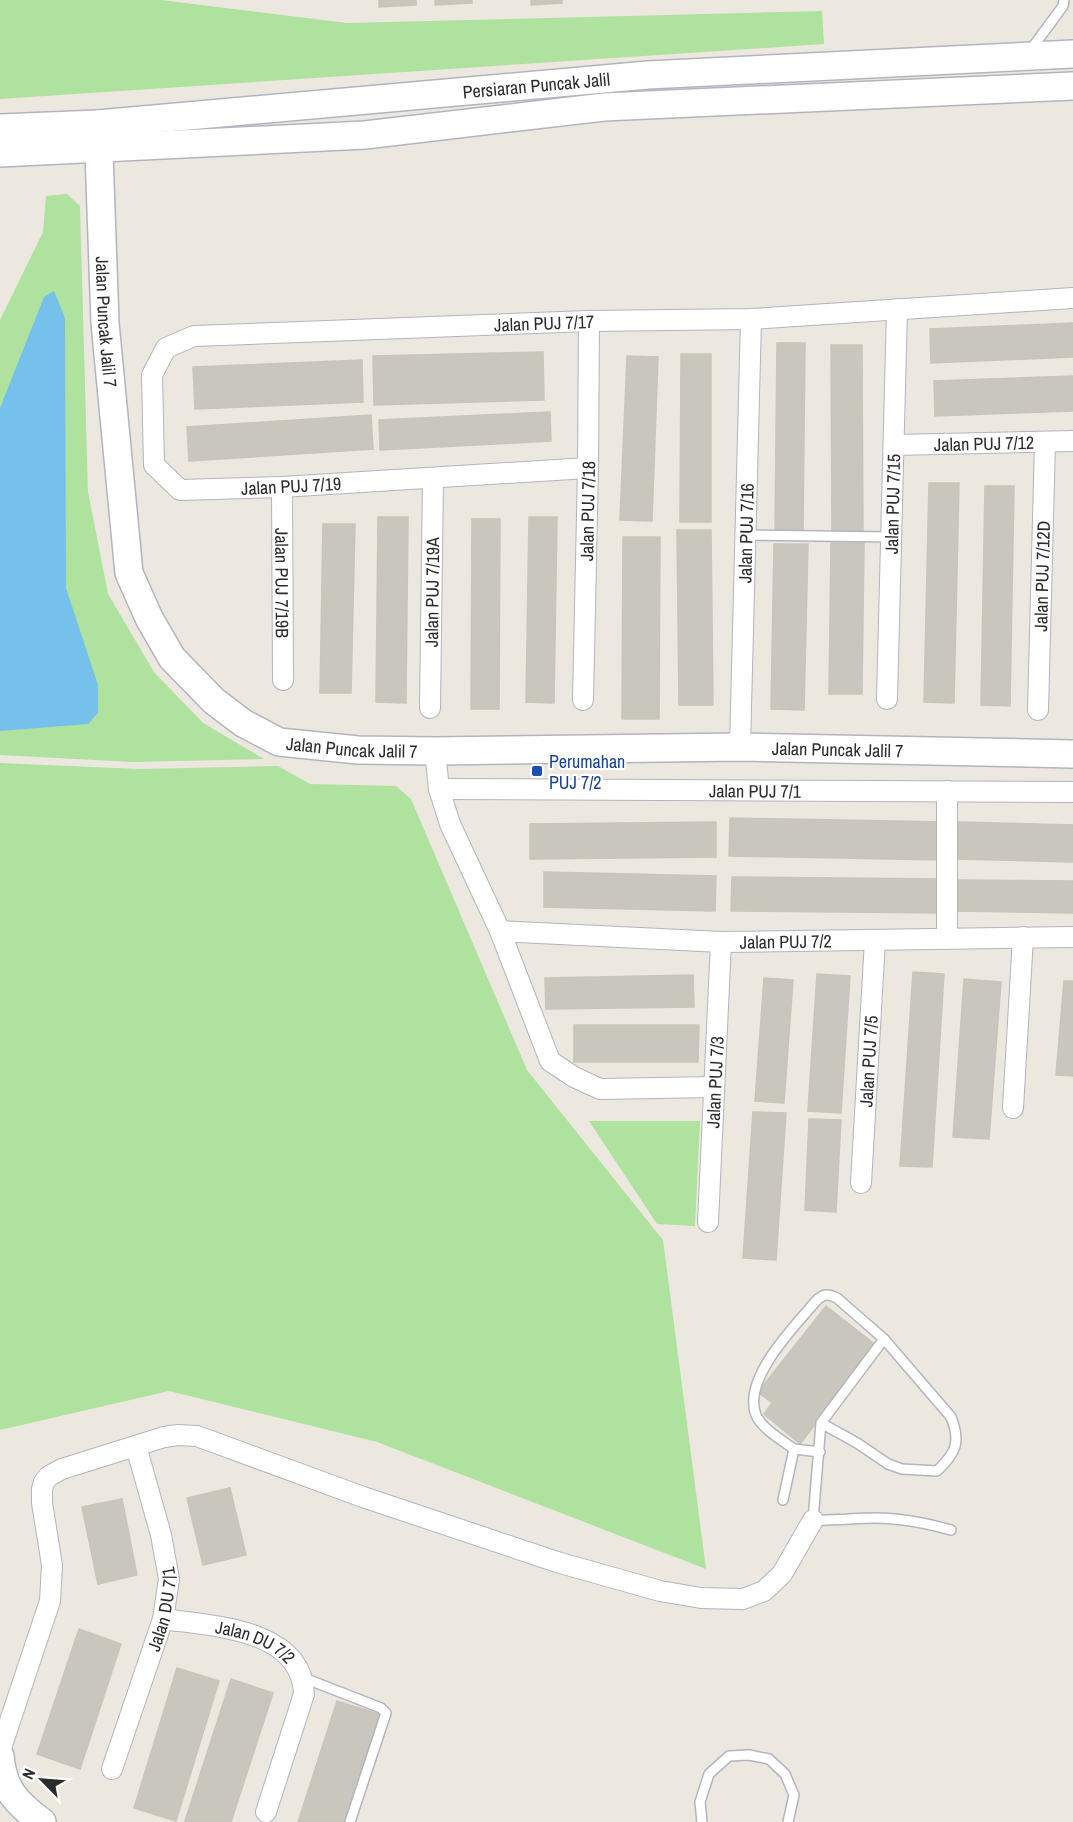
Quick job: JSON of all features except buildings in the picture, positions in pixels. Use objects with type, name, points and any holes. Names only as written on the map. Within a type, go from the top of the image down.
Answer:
[{"type":"main road","name":"Persiaran Puncak Jalil","points":[[0,153],[98,136],[648,75],[1073,54]]},
{"type":"main road","name":"Persiaran Puncak Jalil","points":[[0,128],[98,136],[365,135],[604,107],[1073,86]]},
{"type":"main road","name":"Jalan Puncak Jalil 7","points":[[98,136],[105,324],[129,573],[149,618],[172,658],[214,701],[243,723],[279,742],[358,750],[740,747],[1073,754]]},
{"type":"main road","points":[[0,1756],[1,1769],[9,1792],[24,1809],[42,1822]]},
{"type":"street","name":"Jalan PUJ 7/17","points":[[194,336],[589,321],[751,319],[1073,298]]},
{"type":"street","name":"Jalan PUJ 7/15","points":[[887,699],[897,309]]},
{"type":"street","name":"Jalan PUJ 7/16","points":[[740,747],[751,319]]},
{"type":"street","name":"Jalan PUJ 7/18","points":[[583,700],[589,321]]},
{"type":"street","name":"Jalan PUJ 7/19","points":[[194,336],[166,348],[152,375],[154,465],[180,490],[433,479],[588,468]]},
{"type":"street","name":"Jalan PUJ 7/12","points":[[894,445],[1073,441]]},
{"type":"street","name":"Jalan PUJ 7/12D","points":[[1038,710],[1045,442]]},
{"type":"street","name":"Jalan PUJ 7/19A","points":[[430,708],[433,479]]},
{"type":"street","name":"Jalan PUJ 7/19B","points":[[282,487],[283,680]]},
{"type":"street","points":[[435,751],[439,789],[450,824],[500,931],[550,1061],[574,1077],[600,1089],[714,1087]]},
{"type":"street","name":"Jalan PUJ 7/1","points":[[439,789],[1073,792]]},
{"type":"street","points":[[947,791],[947,939]]},
{"type":"street","name":"Jalan PUJ 7/2","points":[[500,931],[721,942],[1073,937]]},
{"type":"street","points":[[1013,1108],[1023,937]]},
{"type":"street","name":"Jalan PUJ 7/5","points":[[861,1183],[875,940]]},
{"type":"street","name":"Jalan PUJ 7/3","points":[[708,1222],[721,942]]},
{"type":"street","points":[[0,1750],[50,1602],[52,1565],[42,1503],[44,1482],[49,1476],[62,1469],[164,1437],[197,1436],[363,1497],[557,1562],[660,1591],[701,1598],[743,1599],[764,1591],[782,1574],[813,1520]]},
{"type":"street","name":"Jalan DU 7/1","points":[[112,1769],[163,1619],[169,1579],[161,1535],[136,1446]]},
{"type":"street","name":"Jalan DU 7/2","points":[[163,1619],[245,1631],[282,1650],[296,1663],[304,1678],[302,1704],[266,1812]]},
{"type":"lane","points":[[1026,56],[1063,6],[1064,0]]},
{"type":"lane","points":[[745,535],[891,537]]},
{"type":"lane","points":[[820,1452],[794,1449],[765,1426],[756,1416],[754,1399],[755,1384],[761,1371],[823,1295],[830,1295],[884,1339],[951,1417],[957,1431],[955,1446],[946,1463],[937,1471],[902,1469],[888,1464],[821,1423]]},
{"type":"lane","points":[[884,1339],[821,1423],[813,1520],[903,1519],[951,1530]]},
{"type":"lane","points":[[783,1500],[794,1449]]},
{"type":"lane","points":[[304,1678],[381,1708],[386,1713],[350,1822]]},
{"type":"lane","points":[[702,1822],[700,1802],[709,1774],[729,1756],[749,1755],[769,1759],[785,1774],[794,1795],[788,1822]]},
{"type":"green space","points":[[0,0],[161,0],[347,23],[822,11],[824,44],[0,99]]},
{"type":"green space","points":[[67,194],[80,206],[88,492],[108,594],[154,672],[203,723],[264,759],[133,762],[0,755],[0,320],[43,232],[46,196]]},
{"type":"green space","points":[[0,763],[139,769],[278,766],[310,784],[396,786],[411,799],[527,1070],[663,1240],[706,1569],[377,1442],[169,1391],[0,1430]]},
{"type":"green space","points":[[589,1121],[700,1121],[695,1226],[657,1224]]},
{"type":"water","points":[[54,291],[65,318],[66,588],[98,685],[98,713],[88,724],[0,731],[0,408],[44,297]]},
{"type":"place","name":"Perumahan PUJ 7/2","points":[[537,771]]}]
